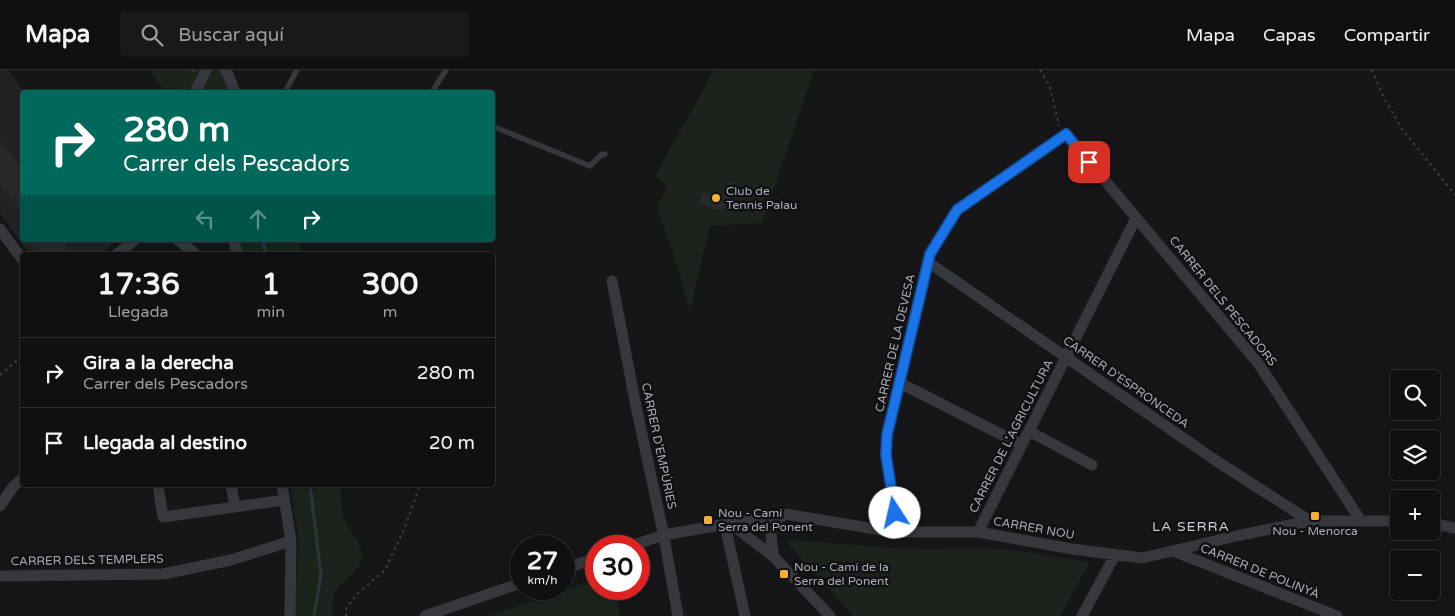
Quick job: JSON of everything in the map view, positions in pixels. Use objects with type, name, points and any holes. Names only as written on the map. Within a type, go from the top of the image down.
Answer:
[{"type":"street","points":[[196,90],[206,70]]},
{"type":"street","points":[[225,70],[234,90]]},
{"type":"street","name":"CARRER DELS PESCADORS","points":[[1064,135],[1258,363],[1361,521]]},
{"type":"street","name":"CARRER DE LA DEVESA","points":[[898,532],[886,455],[887,435],[930,254],[957,210],[1064,135]]},
{"type":"street","name":"CARRER DE L'AGRICULTURA","points":[[978,532],[1136,218]]},
{"type":"street","points":[[0,229],[20,256]]},
{"type":"street","points":[[120,252],[132,242]]},
{"type":"street","points":[[181,242],[193,252]]},
{"type":"street","name":"CARRER D'ESPRONCEDA","points":[[928,262],[1208,455],[1310,521]]},
{"type":"street","name":"CARRER D'EMPÚRIES","points":[[612,281],[678,616]]},
{"type":"street","points":[[900,382],[1022,445]]},
{"type":"street","points":[[1029,431],[1092,465]]},
{"type":"street","points":[[0,506],[13,487],[20,481]]},
{"type":"street","points":[[158,487],[163,518],[284,500]]},
{"type":"street","points":[[231,487],[235,507]]},
{"type":"street","points":[[282,487],[291,541],[290,616]]},
{"type":"street","points":[[774,557],[770,535],[772,523],[785,514]]},
{"type":"street","name":"CARRER NOU","points":[[650,539],[663,535],[785,514],[898,532],[978,532],[1072,549],[1142,558],[1310,521],[1390,521]]},
{"type":"street","points":[[728,524],[774,557],[830,616]]},
{"type":"street","points":[[728,524],[745,616]]},
{"type":"street","points":[[1440,525],[1455,528]]},
{"type":"street","name":"CARRER DELS TEMPLERS","points":[[0,576],[163,574],[231,560],[291,541]]},
{"type":"street","name":"CARRER DE POLINYÀ","points":[[1173,551],[1337,616]]},
{"type":"street","points":[[1082,616],[1115,555]]},
{"type":"street","points":[[425,616],[510,587]]},
{"type":"lane","points":[[286,90],[297,70]]},
{"type":"lane","points":[[433,90],[446,70]]},
{"type":"lane","points":[[495,127],[590,166],[601,155],[605,154]]},
{"type":"path","points":[[1040,70],[1050,87],[1059,128],[1064,135]]},
{"type":"path","points":[[1372,70],[1383,96],[1402,129],[1455,195]]},
{"type":"path","points":[[0,375],[20,358]]},
{"type":"path","points":[[346,616],[346,609],[358,593],[385,570],[405,527],[419,487]]},
{"type":"shaded area","points":[[0,70],[8,70],[23,90],[20,90],[20,241],[0,213]]},
{"type":"shaded area","points":[[149,70],[224,70],[230,90],[164,90]]},
{"type":"shaded area","name":"Club de Tennis Palau","points":[[714,70],[814,70],[762,223],[710,226],[690,310],[673,253],[657,209],[667,186],[655,176]]},
{"type":"shaded area","points":[[21,242],[115,242],[103,252],[28,252]]},
{"type":"shaded area","points":[[229,242],[300,242],[302,252],[231,252]]},
{"type":"shaded area","points":[[290,487],[341,487],[343,516],[360,546],[362,555],[359,566],[335,593],[333,616],[294,616],[299,541]]},
{"type":"shaded area","points":[[785,540],[897,548],[1005,549],[1090,562],[1060,616],[853,616]]},
{"type":"shaded area","points":[[585,583],[585,600],[618,600],[620,616],[489,616],[535,600],[575,600],[575,586]]},
{"type":"building","points":[[0,142],[20,166],[20,211],[0,186]]},
{"type":"building","points":[[729,181],[742,186],[731,209],[714,210],[699,202],[704,191],[715,197],[724,195]]},
{"type":"building","points":[[30,242],[64,242],[72,252],[39,252]]},
{"type":"waterway","points":[[263,242],[266,252]]},
{"type":"waterway","points":[[310,487],[321,575],[314,616]]},
{"type":"place","name":"Club de Tennis Palau","points":[[716,198]]},
{"type":"place","name":"Nou - Menorca","points":[[1315,516]]},
{"type":"place","name":"Nou - Camí Serra del Ponent","points":[[708,520]]},
{"type":"place","name":"Nou - Camí de la Serra del Ponent","points":[[784,574]]},
{"type":"district","name":"LA SERRA","points":[[1191,526]]},
{"type":"route","points":[[895,513],[886,455],[887,435],[930,254],[957,210],[1066,134],[1089,162]]}]
